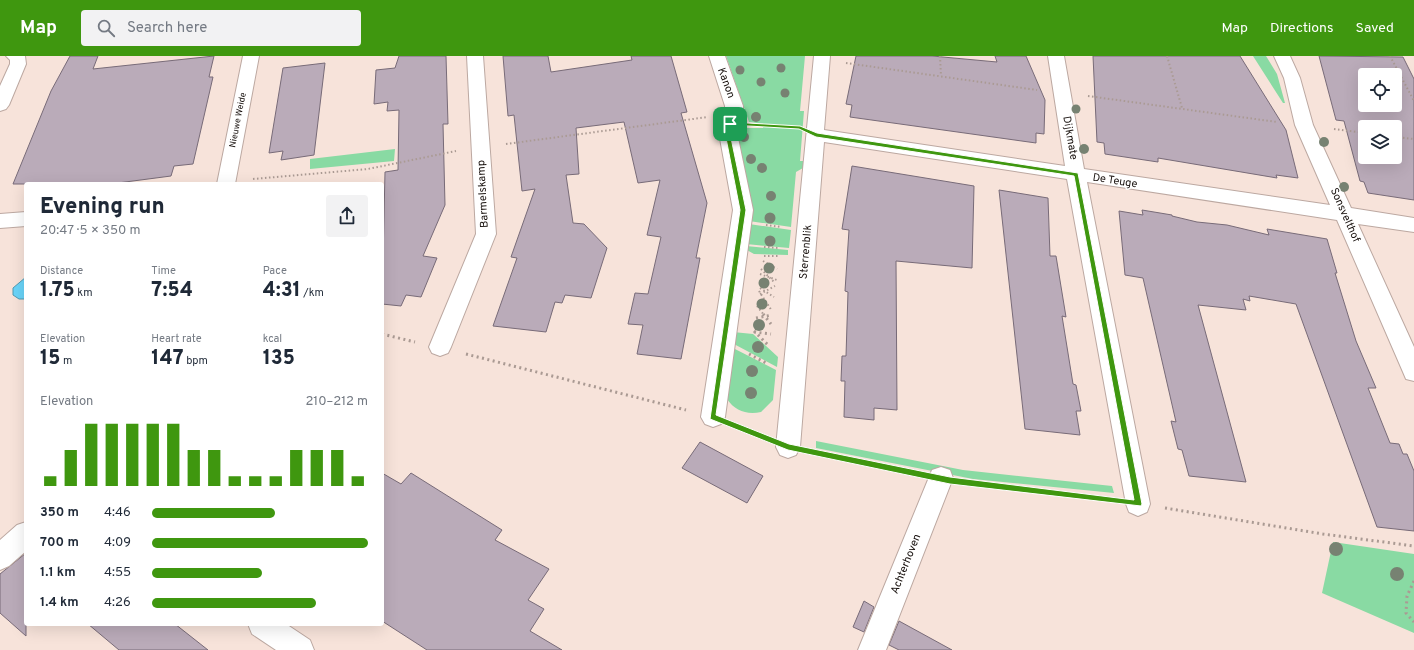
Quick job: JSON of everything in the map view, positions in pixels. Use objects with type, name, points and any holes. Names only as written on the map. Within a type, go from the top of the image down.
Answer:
[{"type":"street","points":[[0,104],[18,64],[18,58],[14,56]]},
{"type":"street","name":"Nieuwe Weide","points":[[226,182],[251,56]]},
{"type":"street","name":"Barmelskamp","points":[[440,347],[486,234],[475,56]]},
{"type":"street","name":"Kanon","points":[[713,416],[738,269],[743,210],[728,133],[734,114],[734,106],[717,56]]},
{"type":"street","name":"Dijkmate","points":[[1056,56],[1076,175],[1138,504]]},
{"type":"street","name":"Sonsvelthof","points":[[1282,56],[1292,78],[1304,125],[1414,372]]},
{"type":"street","name":"Sterrenblik","points":[[788,447],[795,375],[795,318],[806,246],[822,58]]},
{"type":"street","name":"De Teuge","points":[[816,135],[1414,225]]},
{"type":"street","points":[[0,221],[24,219]]},
{"type":"street","name":"Achterhoven","points":[[872,650],[941,478]]},
{"type":"street","points":[[0,557],[24,536]]},
{"type":"street","points":[[265,626],[300,650]]},
{"type":"path","points":[[940,56],[941,76]]},
{"type":"path","points":[[1167,56],[1182,108]]},
{"type":"path","points":[[1390,56],[1414,101]]},
{"type":"path","points":[[822,58],[1062,93],[1358,132]]},
{"type":"path","points":[[730,124],[800,128],[816,135]]},
{"type":"path","points":[[1402,138],[1414,139]]},
{"type":"path","points":[[742,222],[806,246]]},
{"type":"path","points":[[738,269],[806,246]]},
{"type":"path","points":[[738,269],[806,246]]},
{"type":"path","points":[[738,269],[781,281],[762,295]]},
{"type":"path","points":[[738,269],[767,276],[777,284],[795,318]]},
{"type":"path","points":[[738,269],[782,272],[767,276],[738,269]]},
{"type":"path","points":[[738,269],[765,315]]},
{"type":"path","points":[[738,269],[748,296],[765,315],[795,318]]},
{"type":"path","points":[[729,328],[765,315],[775,315],[756,286],[795,312],[795,318]]},
{"type":"path","points":[[762,295],[773,297],[795,318]]},
{"type":"path","points":[[765,315],[795,318]]},
{"type":"path","points":[[729,328],[754,332],[795,318]]},
{"type":"path","points":[[729,328],[754,332],[795,375]]},
{"type":"path","points":[[729,328],[795,375]]},
{"type":"path","points":[[384,334],[440,347],[713,416],[788,447],[941,478],[1138,504],[1323,534],[1413,546],[1414,550]]},
{"type":"path","points":[[1413,584],[1406,595],[1406,613],[1414,622]]},
{"type":"green space","points":[[726,56],[805,56],[800,111],[804,111],[800,161],[803,161],[803,168],[796,172],[791,227],[749,221],[735,133],[741,128],[763,128],[764,124],[749,122]]},
{"type":"green space","points":[[1253,56],[1266,56],[1277,74],[1285,103],[1283,103]]},
{"type":"green space","points":[[395,149],[394,161],[310,169],[310,159]]},
{"type":"green space","points":[[749,224],[791,230],[789,248],[746,244]]},
{"type":"green space","points":[[746,246],[788,250],[788,255],[754,254],[745,249]]},
{"type":"green space","points":[[733,332],[753,334],[778,357],[777,367],[732,343]]},
{"type":"green space","points":[[731,347],[776,370],[773,400],[761,412],[751,413],[742,411],[734,407],[727,399]]},
{"type":"green space","points":[[816,441],[963,470],[1112,486],[1114,493],[973,479],[816,448]]},
{"type":"green space","points":[[1333,542],[1414,554],[1414,633],[1322,593]]},
{"type":"water","points":[[24,279],[24,299],[19,299],[13,295],[13,288]]},
{"type":"building","points":[[70,56],[98,56],[93,69],[214,56],[209,77],[213,77],[193,164],[174,166],[171,176],[125,182],[24,182],[24,184],[13,184],[51,91]]},
{"type":"building","points":[[399,56],[446,56],[448,124],[443,124],[445,205],[423,256],[437,258],[421,297],[406,295],[401,306],[384,304],[385,172],[398,170],[399,110],[387,111],[388,102],[374,104],[376,70],[395,68]]},
{"type":"building","points":[[503,56],[548,56],[551,72],[632,60],[631,56],[671,56],[687,112],[681,113],[707,203],[696,258],[700,258],[681,359],[637,354],[643,325],[628,324],[635,293],[648,294],[661,237],[647,235],[660,180],[638,183],[624,122],[576,128],[579,174],[566,175],[573,223],[584,224],[607,248],[591,298],[565,295],[562,303],[555,302],[546,332],[493,326],[517,258],[511,257],[535,189],[522,191],[514,115],[508,116]]},
{"type":"building","points":[[856,56],[932,56],[997,62],[995,56],[1026,56],[1045,100],[1044,134],[1036,133],[1036,143],[850,117],[852,105],[846,104]]},
{"type":"building","points":[[1093,56],[1240,56],[1286,130],[1298,178],[1276,175],[1277,178],[1158,158],[1158,162],[1105,154],[1104,143],[1097,142]]},
{"type":"building","points":[[1319,56],[1403,57],[1414,79],[1414,200],[1368,193],[1364,182],[1360,181],[1344,121],[1336,120]]},
{"type":"building","points":[[325,63],[314,155],[281,160],[283,151],[269,153],[283,68]]},
{"type":"building","points":[[852,166],[974,186],[972,268],[896,261],[897,410],[874,408],[874,420],[844,417],[845,381],[841,381],[842,356],[846,356],[848,292],[845,291],[849,230],[842,229]]},
{"type":"building","points":[[999,190],[1048,198],[1050,256],[1056,256],[1066,317],[1062,316],[1073,384],[1076,385],[1081,411],[1076,411],[1080,435],[1025,429]]},
{"type":"building","points":[[1142,210],[1172,215],[1197,222],[1227,225],[1269,235],[1267,229],[1327,239],[1337,273],[1335,273],[1356,341],[1376,388],[1368,388],[1390,443],[1399,444],[1403,454],[1407,454],[1414,471],[1414,531],[1377,527],[1296,304],[1249,296],[1250,301],[1243,299],[1246,310],[1198,305],[1246,482],[1189,476],[1182,450],[1178,449],[1171,421],[1176,422],[1143,278],[1125,275],[1119,211],[1143,215]]},
{"type":"building","points":[[700,442],[763,476],[747,503],[682,468]]},
{"type":"building","points":[[411,473],[502,530],[495,540],[549,569],[528,600],[544,609],[530,631],[562,650],[427,650],[384,622],[384,474],[401,484]]},
{"type":"building","points":[[24,555],[24,626],[26,626],[26,636],[0,613],[0,574]]},
{"type":"building","points":[[864,601],[874,607],[864,632],[853,627]]},
{"type":"building","points":[[899,621],[952,650],[899,650],[889,645]]},
{"type":"building","points":[[90,626],[178,626],[208,650],[119,650]]},
{"type":"route","points":[[730,124],[800,128],[816,135],[1076,175],[1138,504],[1075,495],[959,482],[903,469],[816,453],[788,447],[713,416],[743,210],[728,133],[730,124]]}]
